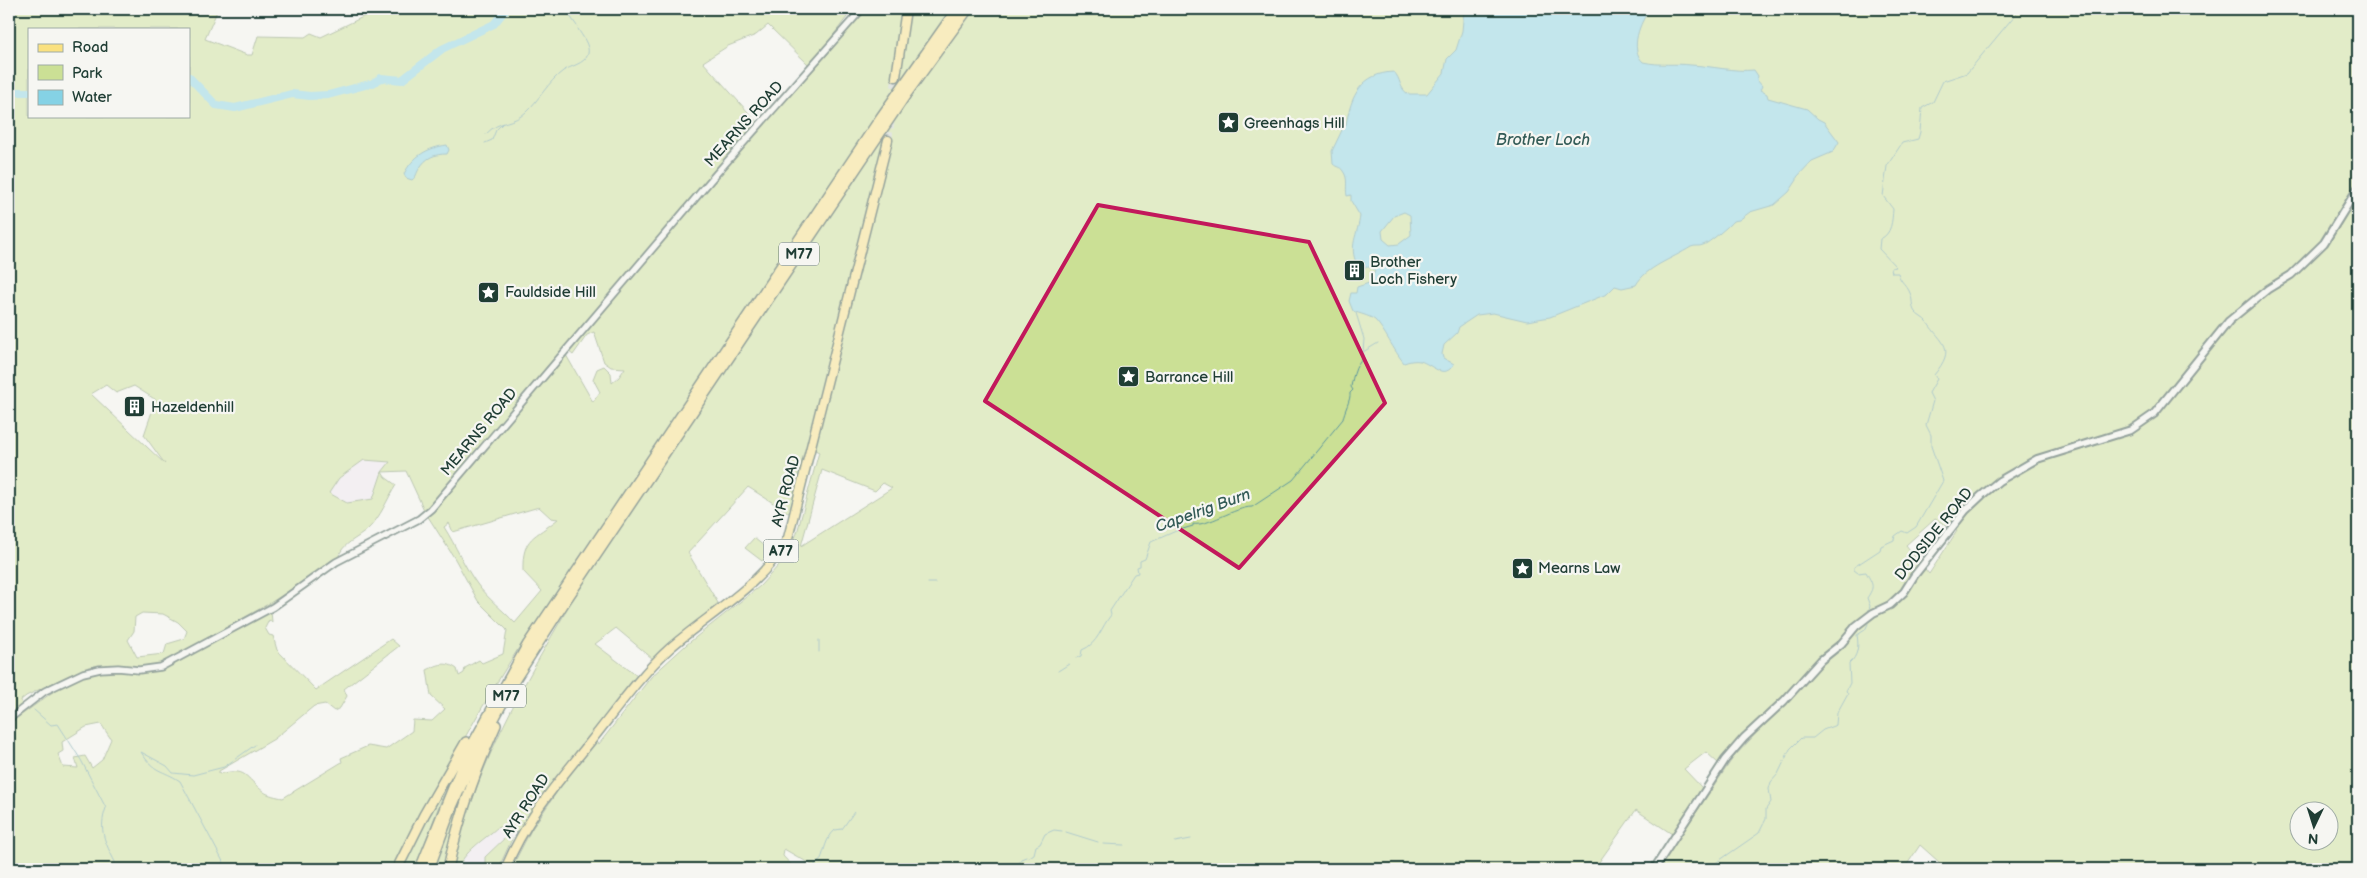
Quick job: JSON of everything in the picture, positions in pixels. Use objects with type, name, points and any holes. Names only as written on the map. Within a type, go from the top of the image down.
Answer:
[{"type":"highway","name":"M77","points":[[420,869],[450,790],[480,727],[528,644],[881,117],[957,9]]},
{"type":"highway","name":"M77","points":[[429,869],[451,810],[474,757],[530,655],[907,93],[968,9]]},
{"type":"highway","points":[[397,869],[432,801],[499,684],[553,607]]},
{"type":"highway","points":[[448,869],[460,821],[479,765],[496,724],[530,655]]},
{"type":"main road","points":[[896,77],[906,9]]},
{"type":"main road","name":"AYR ROAD","points":[[505,869],[522,834],[544,798],[637,683],[669,649],[765,572],[780,553],[788,538],[888,140]]},
{"type":"main road","name":"DODSIDE ROAD","points":[[1654,869],[1725,760],[1744,738],[1784,700],[1821,660],[1842,644],[1856,626],[1873,613],[1890,605],[1904,592],[1914,576],[1966,510],[1982,494],[1998,481],[2037,459],[2131,430],[2154,414],[2229,321],[2268,289],[2291,275],[2324,243],[2358,188]]},
{"type":"street","name":"MEARNS ROAD","points":[[9,719],[45,691],[83,673],[100,669],[139,670],[161,666],[273,607],[336,562],[419,519],[431,509],[716,174],[862,9]]},
{"type":"highlighted area","points":[[1098,205],[1309,242],[1385,403],[1239,568],[985,401]]},
{"type":"shaded area","points":[[364,460],[390,462],[382,472],[373,499],[347,503],[328,493],[339,478]]},
{"type":"shaded area","points":[[498,827],[516,832],[512,839],[507,837],[502,840],[485,857],[485,869],[458,869],[467,854]]},
{"type":"green space","points":[[9,9],[218,9],[205,39],[247,55],[252,55],[258,36],[305,37],[311,33],[321,37],[365,16],[361,9],[853,9],[810,66],[768,25],[756,35],[728,46],[703,62],[757,122],[538,377],[543,382],[566,355],[593,402],[600,392],[593,379],[597,369],[604,366],[611,373],[612,383],[625,368],[611,367],[604,362],[594,332],[587,335],[573,355],[568,351],[711,183],[827,55],[860,9],[2358,9],[2358,869],[1942,869],[1939,862],[1920,845],[1904,869],[1658,869],[1733,758],[1825,660],[1742,734],[1719,764],[1706,752],[1684,769],[1704,790],[1672,834],[1636,810],[1594,869],[819,869],[784,849],[783,856],[795,869],[511,869],[531,830],[565,780],[555,779],[519,833],[498,827],[469,851],[458,869],[453,869],[458,845],[479,780],[525,684],[565,613],[552,600],[529,632],[488,698],[394,869],[9,869],[9,724],[65,683],[96,672],[100,666],[69,675],[26,696],[21,700],[22,706],[9,716],[9,421],[12,419],[9,414]],"holes":[[[106,385],[116,393],[134,386],[156,400],[144,435],[165,464],[91,394]],[[809,447],[819,452],[797,533],[788,555],[760,586],[686,645],[651,677],[599,744],[590,737],[637,676],[595,644],[616,628],[653,659],[718,603],[688,553],[748,487],[789,513]],[[364,460],[390,462],[382,472],[373,499],[347,503],[329,493],[339,478]],[[822,470],[875,491],[883,483],[892,488],[801,546]],[[406,471],[425,512],[435,500],[427,515],[455,559],[478,601],[507,630],[503,654],[482,663],[479,660],[465,668],[464,673],[459,676],[457,669],[446,664],[427,670],[431,696],[445,709],[432,721],[413,720],[412,731],[386,749],[368,746],[341,758],[342,762],[283,798],[266,793],[241,773],[228,772],[219,774],[219,771],[274,739],[314,706],[325,704],[334,711],[340,708],[347,696],[344,689],[399,646],[391,639],[316,690],[277,650],[273,636],[269,635],[265,628],[269,620],[272,622],[271,611],[160,671],[162,664],[270,603],[338,559],[346,545],[364,533],[373,524],[396,485],[385,477],[382,472]],[[539,507],[551,518],[558,519],[532,539],[525,551],[523,571],[542,591],[515,623],[477,584],[444,527],[449,523],[453,532]],[[1935,519],[1957,531],[1929,574],[1906,545]],[[142,613],[163,614],[178,622],[187,631],[184,639],[167,644],[164,654],[137,657],[128,640],[134,631],[135,617]],[[101,724],[111,739],[102,760],[92,768],[85,756],[75,758],[78,768],[63,767],[58,754],[63,751],[62,742],[86,727]]]},
{"type":"green space","points":[[754,538],[770,551],[762,561],[745,548]]},
{"type":"green space","points":[[474,771],[446,869],[434,869],[449,826]]},
{"type":"green space","points":[[450,777],[415,869],[400,869]]},
{"type":"green space","points":[[507,836],[512,839],[498,869],[485,869],[485,857]]},
{"type":"water","name":"Brother Loch","points":[[1464,9],[1650,9],[1640,28],[1636,43],[1639,57],[1643,62],[1754,70],[1758,76],[1757,80],[1762,86],[1760,90],[1767,94],[1768,98],[1807,109],[1824,122],[1839,142],[1833,152],[1812,161],[1797,177],[1789,192],[1774,205],[1750,212],[1739,220],[1733,221],[1706,244],[1691,247],[1653,268],[1636,285],[1622,288],[1615,286],[1607,294],[1550,317],[1527,321],[1493,313],[1477,315],[1459,327],[1457,333],[1444,345],[1443,358],[1454,364],[1450,369],[1446,371],[1438,370],[1418,361],[1404,363],[1375,320],[1353,311],[1349,301],[1351,293],[1356,293],[1357,287],[1369,283],[1375,270],[1369,267],[1359,267],[1361,263],[1357,264],[1354,258],[1353,246],[1360,216],[1351,201],[1351,195],[1347,196],[1345,174],[1341,168],[1333,164],[1332,151],[1346,125],[1355,96],[1366,82],[1383,73],[1394,72],[1403,89],[1408,94],[1427,94],[1444,73],[1447,59],[1456,50],[1462,31]],"holes":[[[1404,212],[1410,215],[1411,235],[1399,244],[1390,245],[1383,239],[1382,231],[1394,216]]]},
{"type":"water","points":[[447,145],[449,150],[447,154],[431,157],[422,165],[412,180],[406,178],[404,174],[416,158],[433,148]]},
{"type":"waterway","points":[[190,78],[216,105],[235,108],[292,94],[328,95],[373,83],[381,78],[402,80],[442,49],[494,24],[506,9]]},
{"type":"waterway","points":[[565,9],[577,26]]},
{"type":"waterway","points":[[1868,613],[1870,606],[1867,598],[1871,591],[1872,583],[1866,572],[1858,573],[1854,570],[1854,567],[1880,550],[1881,546],[1894,540],[1895,536],[1902,531],[1907,533],[1916,527],[1943,481],[1931,446],[1931,435],[1926,425],[1933,401],[1929,393],[1937,379],[1934,375],[1945,358],[1945,346],[1926,321],[1915,312],[1911,295],[1907,288],[1898,273],[1892,273],[1891,268],[1896,267],[1879,249],[1880,239],[1887,234],[1891,227],[1893,209],[1883,196],[1887,166],[1902,143],[1918,139],[1922,108],[1933,102],[1943,81],[1967,73],[2020,9]]},
{"type":"waterway","points":[[486,134],[496,126],[521,116],[558,75],[584,60],[588,54],[588,47],[578,29]]},
{"type":"waterway","points":[[9,92],[28,92]]},
{"type":"waterway","points":[[485,143],[492,140],[496,130],[502,124]]},
{"type":"waterway","points":[[1356,313],[1364,339],[1363,352]]},
{"type":"waterway","name":"Capelrig Burn","points":[[1076,658],[1081,656],[1082,650],[1092,644],[1099,635],[1111,615],[1110,611],[1134,574],[1138,573],[1137,567],[1140,566],[1140,561],[1145,559],[1151,542],[1193,526],[1193,524],[1206,523],[1238,510],[1252,507],[1293,480],[1343,419],[1350,393],[1353,390],[1351,387],[1356,368],[1363,352],[1378,343]]},
{"type":"waterway","points":[[928,583],[935,583]]},
{"type":"waterway","points":[[1707,869],[1759,833],[1766,819],[1766,809],[1771,802],[1769,789],[1771,782],[1778,774],[1790,749],[1801,738],[1813,738],[1823,730],[1836,725],[1837,713],[1848,693],[1846,691],[1850,683],[1849,664],[1857,651],[1857,635],[1865,630],[1868,624]]},
{"type":"waterway","points":[[819,640],[819,652]]},
{"type":"waterway","name":"Capelrig Burn","points":[[1058,671],[1069,664]]},
{"type":"waterway","points":[[34,710],[51,725],[58,724],[81,760],[106,808],[103,829],[106,842],[115,862],[111,869]]},
{"type":"waterway","points":[[227,869],[180,781],[155,768],[141,752],[167,766],[173,773],[193,775],[224,767],[255,745]]},
{"type":"waterway","name":"Capelrig Burn","points":[[814,869],[815,864],[820,861],[831,834],[835,830],[842,829],[854,812]]},
{"type":"waterway","points":[[1028,858],[1034,854],[1036,846],[1040,844],[1045,834],[1054,830],[1062,831]]},
{"type":"waterway","points":[[1066,832],[1098,842]]},
{"type":"waterway","points":[[1175,842],[1191,839]]},
{"type":"waterway","points":[[1103,844],[1124,845]]},
{"type":"waterway","points":[[1013,869],[1021,859],[1026,857]]},
{"type":"tunnel","points":[[894,99],[896,77]]},
{"type":"tunnel","points":[[888,140],[891,118]]},
{"type":"place","name":"Greenhags Hill","points":[[1228,123]]},
{"type":"place","name":"Brother Loch Fishery","points":[[1354,271]]},
{"type":"place","name":"Fauldside Hill","points":[[489,292]]},
{"type":"place","name":"Barrance Hill","points":[[1129,377]]},
{"type":"place","name":"Hazeldenhill","points":[[135,407]]},
{"type":"place","name":"Mearns Law","points":[[1522,568]]}]
